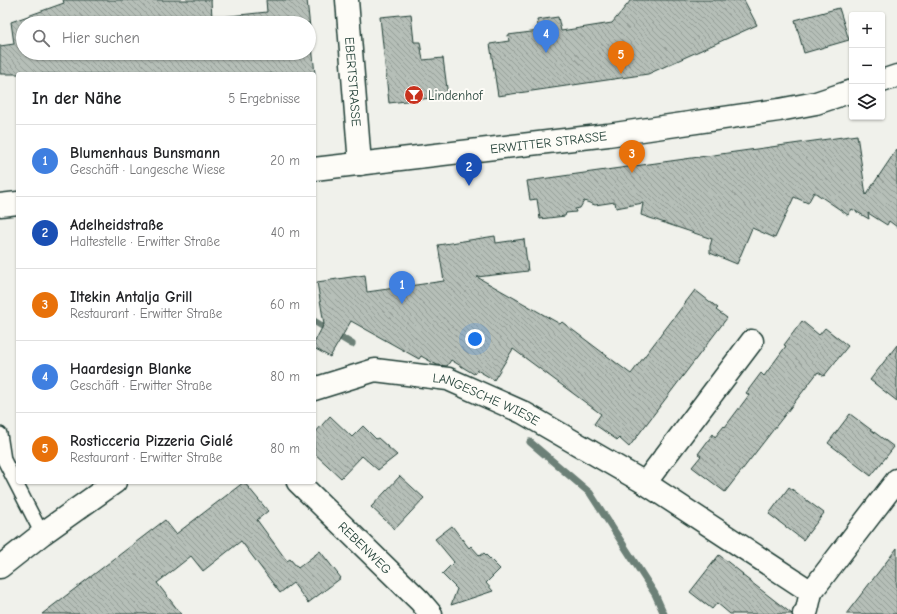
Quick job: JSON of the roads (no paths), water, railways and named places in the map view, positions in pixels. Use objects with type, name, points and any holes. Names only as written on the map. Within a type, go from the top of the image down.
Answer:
[{"type":"street","name":"EBERTSTRASSE","points":[[347,0],[360,164]]},
{"type":"street","points":[[885,80],[897,76]]},
{"type":"street","name":"ERWITTER STRASSE","points":[[316,169],[608,135],[779,110],[816,103],[849,92]]},
{"type":"street","points":[[0,205],[16,203]]},
{"type":"street","points":[[645,483],[752,340]]},
{"type":"street","name":"LANGESCHE WIESE","points":[[316,388],[375,370],[448,379],[522,412],[645,483],[811,592]]},
{"type":"street","points":[[804,614],[807,610],[811,592],[897,480]]},
{"type":"street","points":[[0,567],[42,534],[112,484]]},
{"type":"street","name":"REBENWEG","points":[[300,484],[420,601],[431,614]]},
{"type":"lane","points":[[0,434],[4,460],[16,483]]},
{"type":"lane","points":[[16,484],[42,534]]},
{"type":"waterway","points":[[316,322],[352,344]]},
{"type":"waterway","points":[[530,442],[590,493],[655,594],[664,614]]},
{"type":"place","name":"Haardesign Blanke","points":[[546,53]]},
{"type":"place","name":"Rosticceria Pizzeria Gialé","points":[[621,74]]},
{"type":"place","name":"Lindenhof","points":[[414,95]]},
{"type":"place","name":"Iltekin Antalja Grill","points":[[632,173]]},
{"type":"place","name":"Adelheidstraße","points":[[469,186]]},
{"type":"place","name":"Blumenhaus Bunsmann","points":[[402,304]]}]
